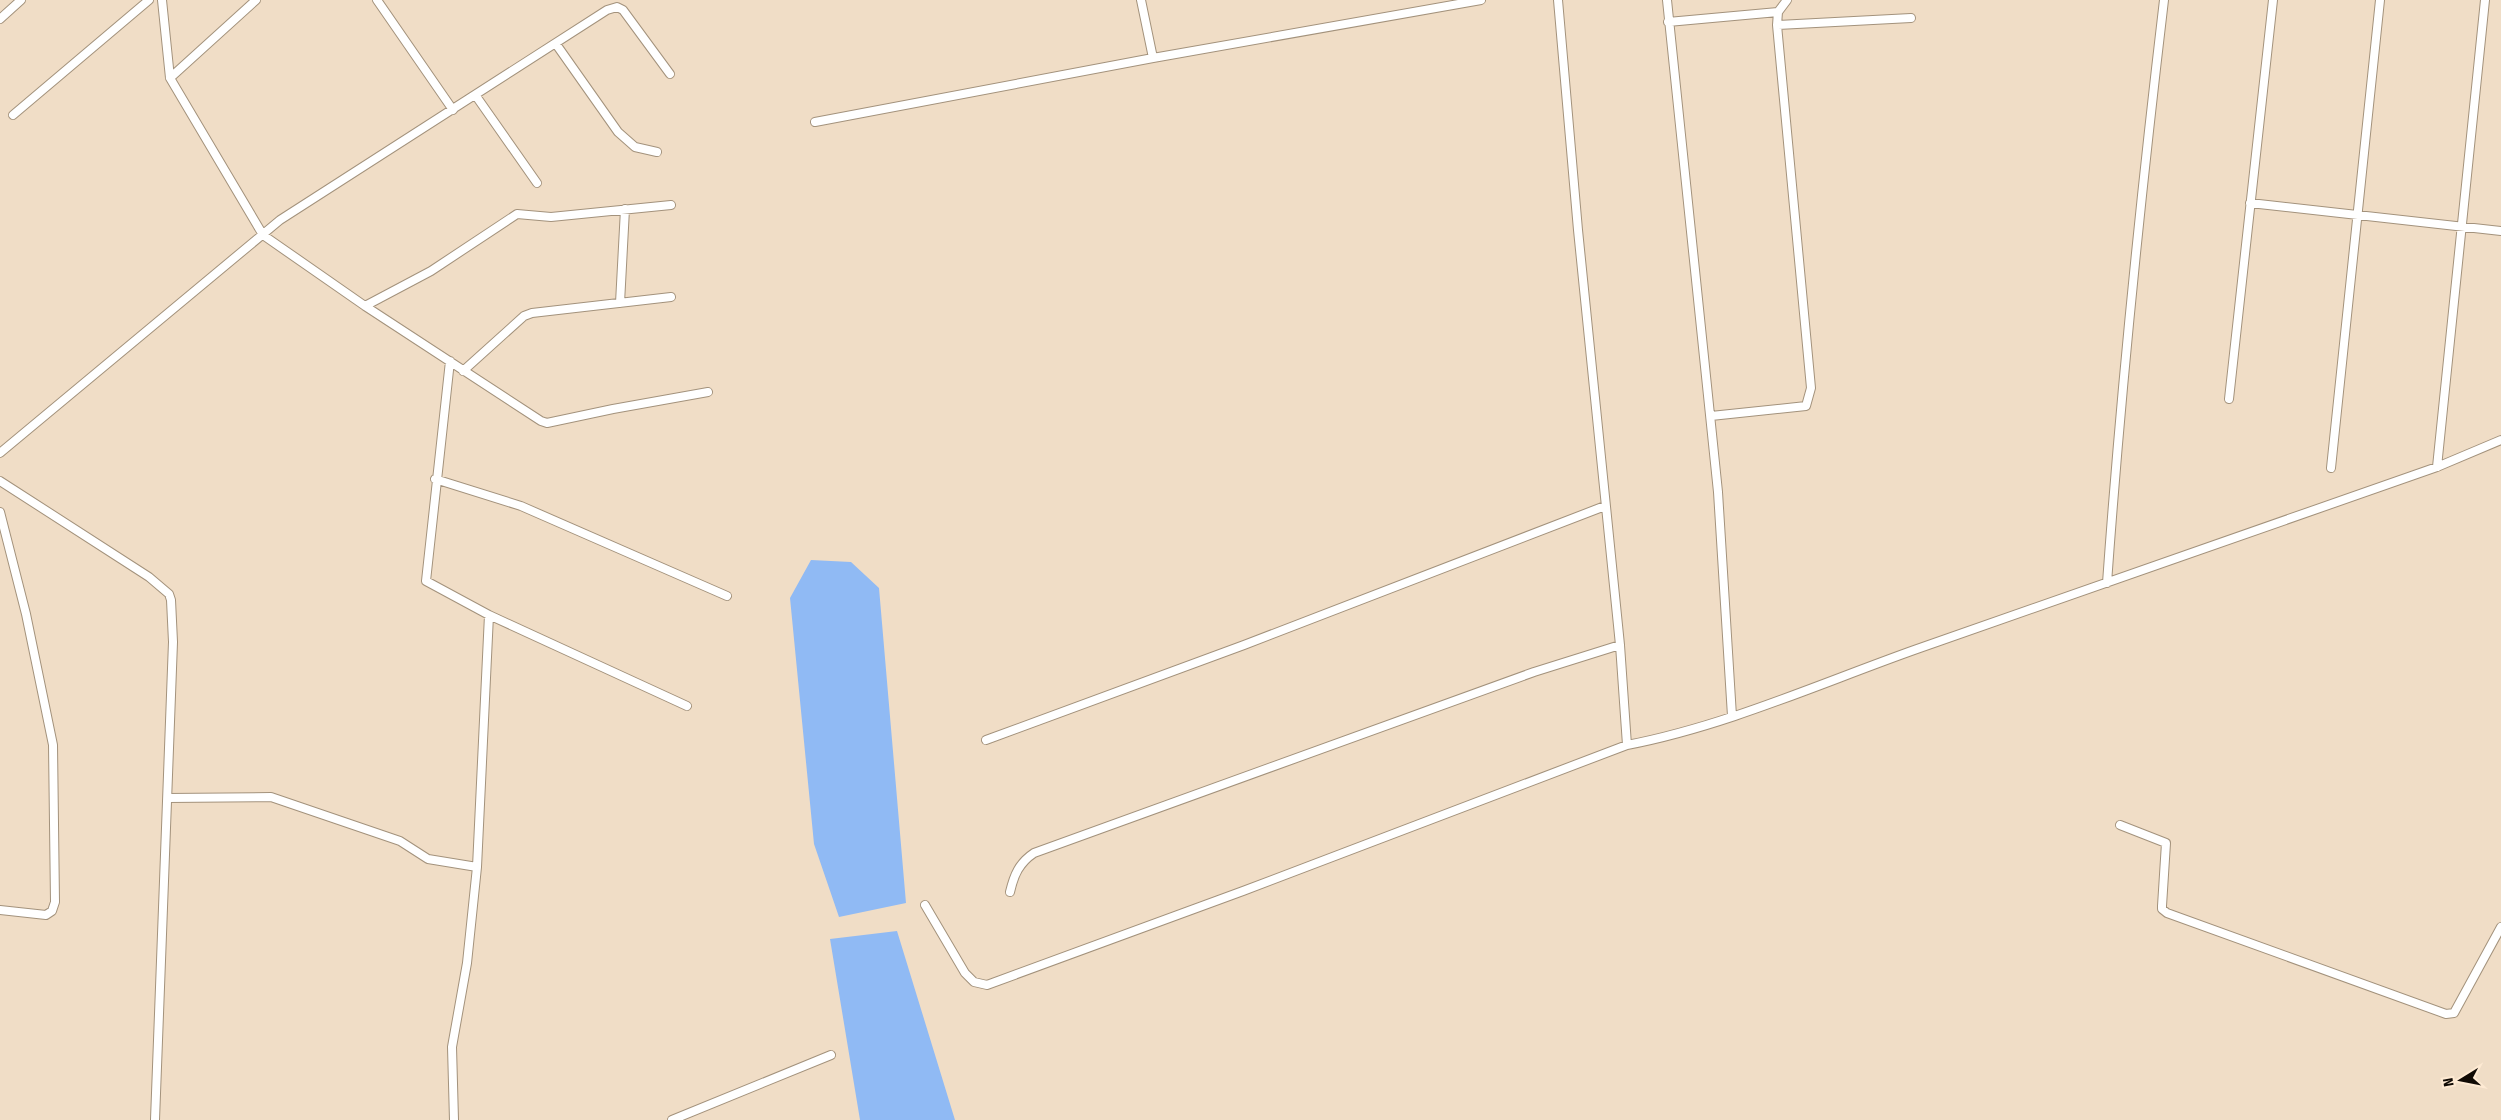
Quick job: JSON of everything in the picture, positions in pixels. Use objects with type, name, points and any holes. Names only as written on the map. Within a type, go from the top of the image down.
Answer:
[{"type":"street","points":[[0,19],[21,0]]},
{"type":"street","points":[[13,115],[149,0]]},
{"type":"street","points":[[162,0],[170,78],[263,234],[365,306],[541,421],[547,423],[708,392]]},
{"type":"street","points":[[170,78],[256,0]]},
{"type":"street","points":[[377,0],[453,110]]},
{"type":"street","points":[[1141,0],[1153,58]]},
{"type":"street","points":[[815,122],[1153,58],[1481,0]]},
{"type":"street","points":[[1558,0],[1605,506],[1620,645],[1627,745]]},
{"type":"street","points":[[1666,0],[1711,416],[1718,492],[1732,716]]},
{"type":"street","points":[[1711,416],[1806,406],[1811,388],[1777,25],[1778,12],[1787,0]]},
{"type":"street","points":[[2107,583],[2119,415],[2143,178],[2164,0]]},
{"type":"street","points":[[2229,399],[2273,0]]},
{"type":"street","points":[[2331,468],[2380,0]]},
{"type":"street","points":[[2437,467],[2460,228],[2485,0]]},
{"type":"street","points":[[0,453],[280,220],[476,96],[607,10],[617,7],[623,10],[670,74]]},
{"type":"street","points":[[1668,22],[1778,12]]},
{"type":"street","points":[[1777,25],[1910,18]]},
{"type":"street","points":[[556,44],[618,132],[635,147],[657,152]]},
{"type":"street","points":[[476,96],[537,183]]},
{"type":"street","points":[[2250,203],[2501,232]]},
{"type":"street","points":[[365,306],[431,271],[518,214],[550,217],[671,205]]},
{"type":"street","points":[[620,303],[625,209]]},
{"type":"street","points":[[463,370],[524,316],[532,312],[672,297]]},
{"type":"street","points":[[450,361],[435,479],[426,581],[489,615],[687,706]]},
{"type":"street","points":[[925,905],[965,973],[974,982],[988,985],[1627,745],[1660,739],[1732,716],[2437,467],[2501,440]]},
{"type":"street","points":[[435,479],[521,506],[727,596]]},
{"type":"street","points":[[0,481],[149,577],[170,596],[173,610],[173,642],[156,1120]]},
{"type":"street","points":[[986,740],[1244,645],[1605,506]]},
{"type":"street","points":[[0,512],[26,614],[53,745],[56,902],[52,912],[46,915],[0,910]]},
{"type":"street","points":[[454,1120],[452,1048],[466,963],[477,867],[489,615]]},
{"type":"street","points":[[1010,892],[1019,866],[1024,859],[1034,853],[1524,675],[1620,645]]},
{"type":"street","points":[[168,798],[271,797],[400,841],[428,859],[477,867]]},
{"type":"street","points":[[2120,824],[2166,843],[2162,910],[2167,913],[2446,1014],[2454,1013],[2501,927]]},
{"type":"street","points":[[672,1120],[831,1055]]},
{"type":"water","points":[[811,560],[851,562],[879,588],[906,903],[839,917],[814,844],[790,598]]},
{"type":"water","points":[[897,931],[955,1120],[860,1120],[830,939]]}]
